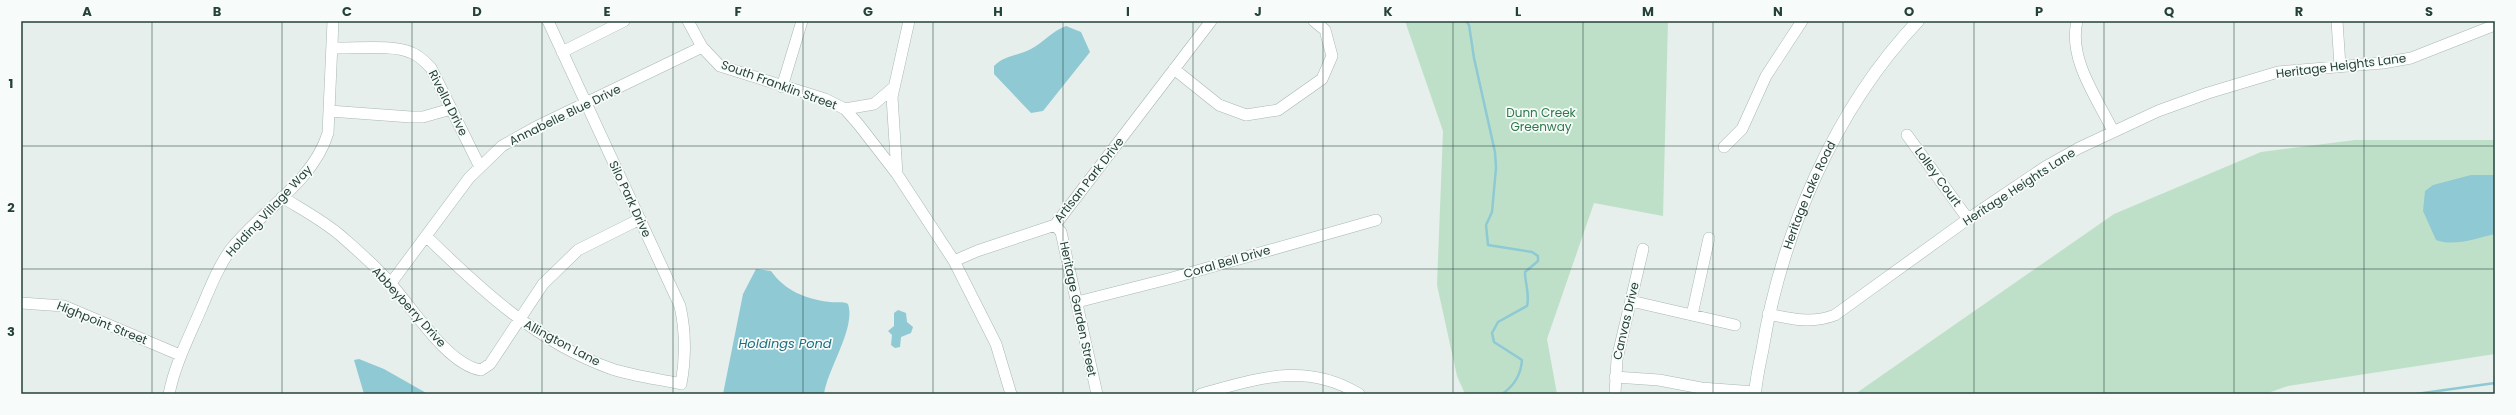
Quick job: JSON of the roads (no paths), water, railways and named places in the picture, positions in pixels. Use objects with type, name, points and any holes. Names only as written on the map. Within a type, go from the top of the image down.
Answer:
[{"type":"main road","name":"Heritage Lake Road","points":[[1755,393],[1768,314],[1795,226],[1836,133],[1873,76],[1918,21]]},
{"type":"street","name":"Holding Village Way","points":[[169,394],[180,355],[219,268],[232,248],[308,170],[324,147],[328,133],[333,21]]},
{"type":"street","name":"Silo Park Drive","points":[[548,21],[585,104],[680,306],[685,328],[686,349],[681,384]]},
{"type":"street","name":"South Franklin Street","points":[[688,21],[702,47],[720,66],[782,87],[825,99],[845,110],[897,174],[954,262],[996,344],[1011,394]]},
{"type":"street","points":[[782,87],[802,21]]},
{"type":"street","name":"South Franklin Street","points":[[897,174],[892,97],[909,21]]},
{"type":"street","name":"Artisan Park Drive","points":[[954,262],[977,251],[1056,225],[1211,21]]},
{"type":"street","points":[[1174,69],[1219,105],[1246,115],[1278,110],[1322,79],[1332,56],[1325,30],[1314,21]]},
{"type":"street","points":[[1724,147],[1742,129],[1766,76],[1802,21]]},
{"type":"street","points":[[2077,21],[2075,42],[2080,63],[2113,131]]},
{"type":"street","points":[[2337,21],[2340,66]]},
{"type":"street","points":[[562,52],[619,22]]},
{"type":"street","name":"Heritage Heights Lane","points":[[1768,314],[1801,320],[1826,319],[1835,315],[1968,219],[2045,167],[2113,131],[2158,111],[2256,78],[2286,71],[2411,58],[2495,25]]},
{"type":"street","name":"Annabelle Blue Drive","points":[[391,284],[469,178],[502,146],[702,47]]},
{"type":"street","name":"Rivella Drive","points":[[332,48],[410,52],[421,58],[431,68],[480,167]]},
{"type":"street","name":"South Franklin Street","points":[[845,110],[874,104],[894,87]]},
{"type":"street","points":[[329,111],[423,117],[451,109]]},
{"type":"street","name":"Lolley Court","points":[[1907,135],[1968,219]]},
{"type":"street","name":"Abbeyberry Drive","points":[[282,197],[340,235],[391,284],[433,334],[454,355],[471,368],[481,370],[490,364],[519,320]]},
{"type":"street","points":[[519,320],[543,284],[578,250],[640,219]]},
{"type":"street","name":"Coral Bell Drive","points":[[1077,302],[1172,278],[1376,220]]},
{"type":"street","name":"Heritage Garden Street","points":[[1056,225],[1061,232],[1097,394]]},
{"type":"street","name":"Allington Lane","points":[[426,236],[470,279],[519,320],[558,344],[612,369],[681,384]]},
{"type":"street","points":[[1692,315],[1709,238]]},
{"type":"street","name":"Canvas Drive","points":[[1615,394],[1617,359],[1642,249]]},
{"type":"street","points":[[1631,301],[1735,324]]},
{"type":"street","name":"Highpoint Street","points":[[21,303],[64,306],[180,355]]},
{"type":"street","points":[[1201,394],[1260,378],[1284,374],[1316,377],[1348,387],[1359,394]]},
{"type":"street","points":[[1615,377],[1660,380],[1701,388],[1755,393]]},
{"type":"water","points":[[1066,26],[1081,32],[1090,52],[1043,111],[1031,113],[994,74],[994,66],[998,62],[1031,49],[1056,31]]},
{"type":"water","points":[[2471,175],[2495,175],[2495,234],[2473,240],[2450,243],[2436,240],[2423,211],[2425,191],[2433,185]]},
{"type":"water","name":"Holdings Pond","points":[[756,269],[771,271],[789,289],[804,296],[821,301],[848,304],[848,325],[824,394],[723,394],[743,294]]},
{"type":"water","points":[[898,310],[906,313],[907,322],[913,327],[911,333],[901,337],[900,347],[895,348],[891,345],[892,335],[888,331],[894,326],[894,313]]},
{"type":"water","points":[[359,359],[384,369],[428,394],[364,394],[354,360]]},
{"type":"waterway","points":[[1466,21],[1469,25],[1474,58],[1495,152],[1496,168],[1492,212],[1486,225],[1488,245],[1532,252],[1538,256],[1538,261],[1525,272],[1528,297],[1527,306],[1498,322],[1492,333],[1494,342],[1522,360],[1516,379],[1502,394]]},
{"type":"waterway","points":[[2416,394],[2495,383]]},
{"type":"park label","name":"Dunn Creek Greenway","points":[[1541,120]]}]
